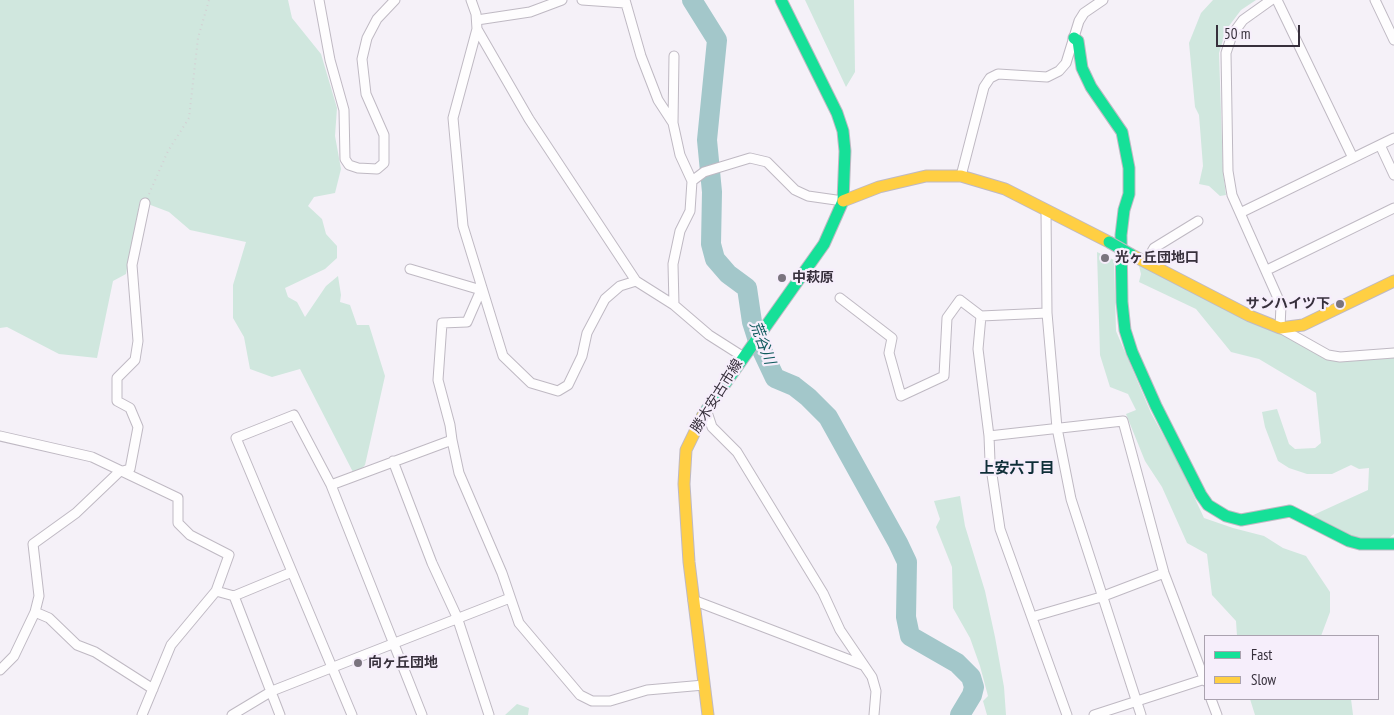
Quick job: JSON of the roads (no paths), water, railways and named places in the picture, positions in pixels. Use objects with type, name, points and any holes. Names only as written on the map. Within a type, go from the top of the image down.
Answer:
[{"type":"street","points":[[318,0],[330,60],[344,110],[345,158],[350,165],[358,168],[377,168],[384,163],[384,135],[366,94],[362,59],[367,38],[377,19],[395,0]]},
{"type":"street","points":[[471,0],[477,25],[529,119],[636,281],[674,306],[709,335],[745,353]]},
{"type":"street","points":[[477,25],[530,12],[562,0]]},
{"type":"street","points":[[582,0],[625,2],[641,56],[658,100],[673,123]]},
{"type":"street","name":"勝木安古市線","points":[[708,715],[693,600],[684,484],[686,450],[706,409],[767,322],[796,286],[824,244],[843,201],[843,132],[837,113],[781,0]]},
{"type":"street","points":[[961,176],[984,87],[990,78],[998,74],[1047,77],[1059,71],[1066,63],[1079,21],[1084,13],[1103,0]]},
{"type":"street","points":[[1271,0],[1243,20],[1232,35],[1226,53],[1228,171],[1232,195],[1281,305],[1280,328]]},
{"type":"street","points":[[1277,0],[1353,158]]},
{"type":"street","points":[[1374,0],[1394,40]]},
{"type":"street","points":[[477,25],[453,118],[463,226],[481,290],[503,356],[509,364],[531,383],[558,390],[568,385],[582,356],[586,333],[605,299],[620,286],[636,281]]},
{"type":"street","points":[[1074,38],[1078,41],[1082,68],[1091,87],[1122,132],[1130,168],[1129,194],[1124,210],[1121,235],[1122,302],[1125,330],[1132,352],[1153,398],[1201,495],[1208,505],[1226,516],[1241,520],[1290,511],[1349,541],[1360,544],[1394,544]]},
{"type":"street","points":[[674,56],[673,123],[680,155],[692,181],[690,211],[680,231],[673,264],[674,306]]},
{"type":"street","points":[[1240,213],[1394,138]]},
{"type":"street","points":[[1380,145],[1394,175]]},
{"type":"street","points":[[692,181],[704,172],[750,158],[767,162],[795,190],[808,196],[843,201],[879,187],[926,176],[961,176],[1006,189],[1250,316],[1280,328],[1328,355],[1340,357],[1387,352],[1394,354]]},
{"type":"street","points":[[0,670],[14,656],[35,612],[40,596],[33,544],[76,513],[119,472],[130,470],[138,427],[130,408],[117,401],[117,378],[135,360],[138,341],[132,265],[145,203]]},
{"type":"street","points":[[1267,270],[1394,208]]},
{"type":"street","points":[[1046,211],[1047,314],[1057,428],[1071,500],[1101,597],[1141,715]]},
{"type":"street","points":[[1146,262],[1154,248],[1198,221]]},
{"type":"street","points":[[410,269],[481,290]]},
{"type":"street","points":[[1280,328],[1303,325],[1394,281]]},
{"type":"street","points":[[481,290],[467,322],[442,324],[438,380],[460,473],[519,623],[580,695],[592,701],[610,701],[648,690],[704,685]]},
{"type":"street","points":[[840,298],[892,338],[890,353],[901,396],[944,376],[947,318],[960,300],[981,316],[1047,314]]},
{"type":"street","points":[[981,316],[978,349],[989,436],[990,461],[1000,529],[1067,715]]},
{"type":"street","points":[[706,409],[712,427],[737,452],[824,593],[840,630],[872,677],[876,691],[874,715]]},
{"type":"street","points":[[352,715],[236,438],[294,415],[331,485],[422,715]]},
{"type":"street","points":[[989,436],[1123,421],[1164,572],[1204,677]]},
{"type":"street","points":[[0,436],[92,457],[119,472],[178,498],[178,523],[190,535],[229,555],[216,591],[171,645],[142,715]]},
{"type":"street","points":[[331,485],[452,440]]},
{"type":"street","points":[[393,461],[432,563],[457,617],[489,715]]},
{"type":"street","points":[[216,591],[234,596],[292,572]]},
{"type":"street","points":[[1032,617],[1101,597],[1164,572]]},
{"type":"street","points":[[234,596],[272,690],[280,715]]},
{"type":"street","points":[[232,715],[272,690],[510,598]]},
{"type":"street","points":[[693,600],[865,665]]},
{"type":"street","points":[[35,612],[50,618],[77,645],[95,652],[154,689]]},
{"type":"street","points":[[1094,715],[1204,680]]},
{"type":"street","points":[[1211,700],[1217,715]]},
{"type":"waterway","name":"荒谷川","points":[[692,0],[717,40],[707,140],[712,192],[711,244],[715,259],[728,274],[747,288],[752,322],[759,344],[775,378],[794,386],[828,417],[898,543],[907,562],[906,617],[910,636],[957,663],[971,677],[974,687],[972,695],[960,715]]},
{"type":"place","name":"光ヶ丘団地口","points":[[1105,258]]},
{"type":"place","name":"中萩原","points":[[782,278]]},
{"type":"place","name":"サンハイツ下","points":[[1340,304]]},
{"type":"place","name":"向ヶ丘団地","points":[[358,663]]},
{"type":"district","name":"上安六丁目","points":[[1017,469]]}]
